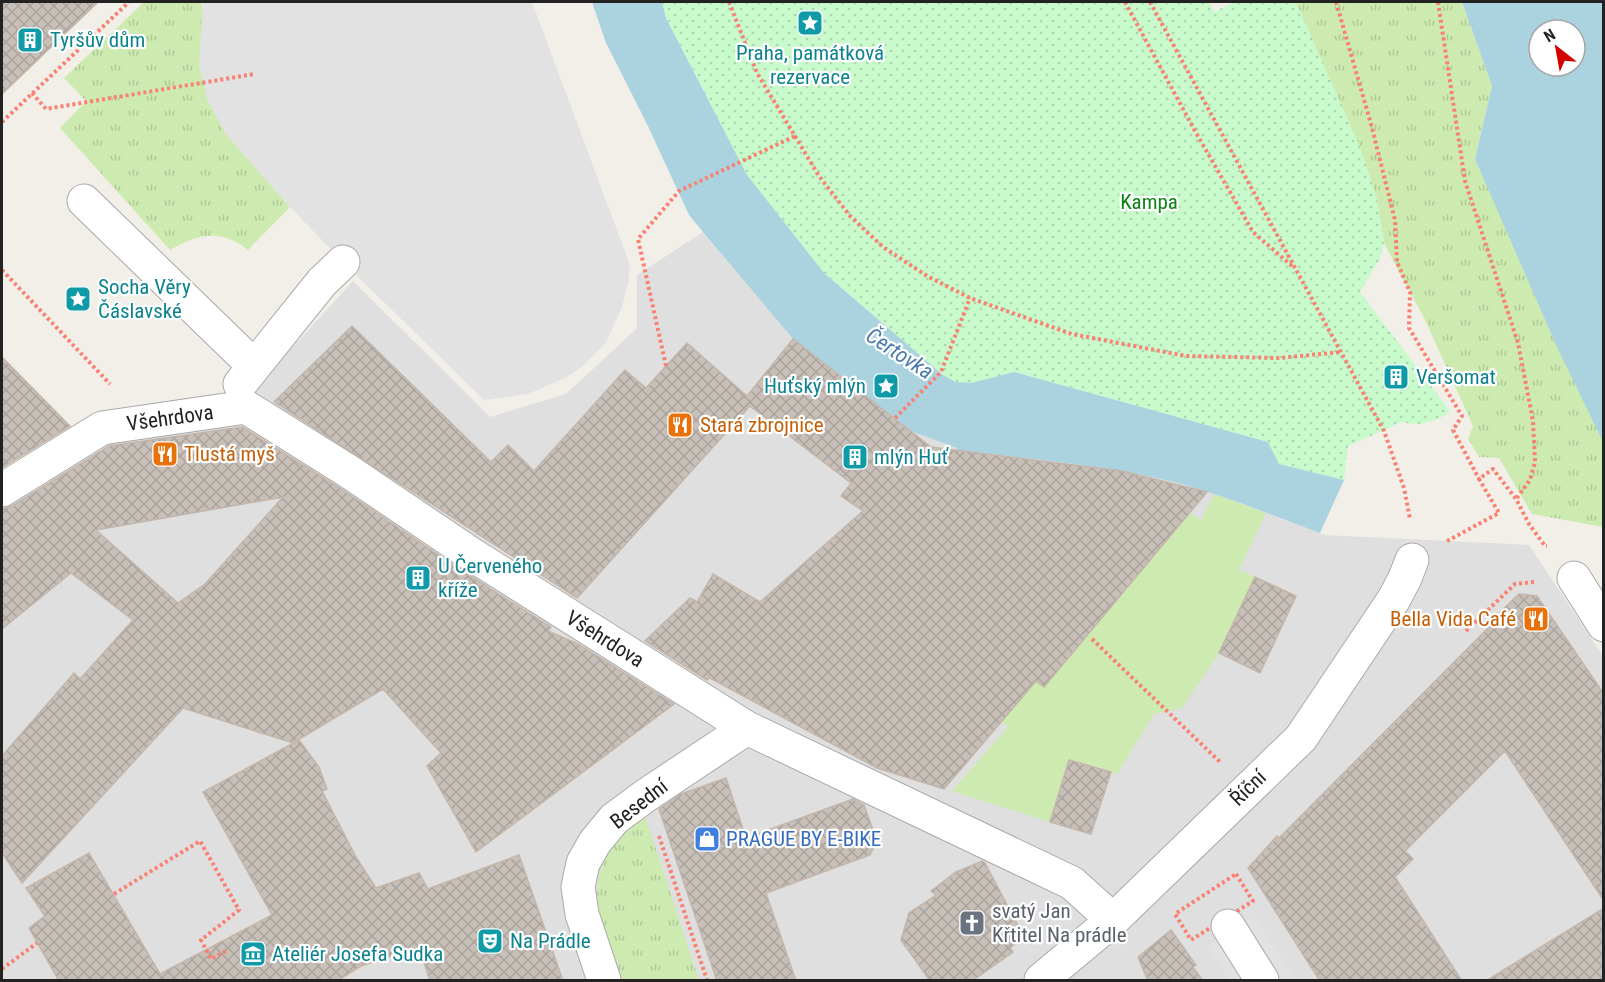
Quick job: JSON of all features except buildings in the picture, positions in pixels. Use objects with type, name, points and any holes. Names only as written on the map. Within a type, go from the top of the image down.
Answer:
[{"type":"street","points":[[84,201],[254,366]]},
{"type":"street","points":[[218,411],[322,282],[343,262]]},
{"type":"street","name":"Všehrdova","points":[[2,490],[102,428],[246,407],[348,471],[471,555],[747,728],[1072,883],[1113,920]]},
{"type":"street","name":"Říční","points":[[1041,981],[1113,920],[1300,738],[1394,599],[1412,560]]},
{"type":"street","points":[[1574,578],[1604,625]]},
{"type":"street","name":"Besední","points":[[604,981],[582,914],[579,887],[583,863],[595,842],[614,819],[747,728]]},
{"type":"street","points":[[1228,926],[1262,981]]},
{"type":"path","points":[[2,122],[129,2]]},
{"type":"path","points":[[729,2],[757,73],[819,176],[850,216],[883,247],[927,276],[970,298],[1072,334],[1186,356],[1279,358],[1341,352]]},
{"type":"path","points":[[1125,2],[1253,232],[1295,268]]},
{"type":"path","points":[[1150,2],[1384,431],[1408,506]]},
{"type":"path","points":[[1336,2],[1371,124],[1395,220],[1397,262],[1410,292],[1409,328],[1462,416],[1453,430],[1499,513],[1412,560]]},
{"type":"path","points":[[1438,2],[1465,181],[1518,343],[1533,421],[1535,462],[1530,480],[1516,499]]},
{"type":"path","points":[[32,93],[46,109],[254,74]]},
{"type":"path","points":[[666,366],[638,239],[679,191],[795,136]]},
{"type":"path","points":[[2,270],[99,371]]},
{"type":"path","points":[[895,418],[940,372],[970,298]]},
{"type":"path","points":[[1479,478],[1493,469],[1516,499],[1529,524]]},
{"type":"path","points":[[1466,631],[1515,584],[1539,582]]},
{"type":"path","points":[[1092,639],[1220,762]]},
{"type":"path","points":[[657,830],[707,981]]},
{"type":"path","points":[[114,894],[200,841],[239,910],[201,940],[211,959],[226,951]]},
{"type":"path","points":[[1191,940],[1175,914],[1198,900]]},
{"type":"path","points":[[2,969],[37,943]]},
{"type":"shaded area","points":[[203,2],[532,2],[630,265],[622,307],[606,343],[584,365],[567,377],[528,394],[484,400],[343,262],[290,207],[225,133],[207,99],[199,66]]},
{"type":"shaded area","points":[[703,232],[793,339],[913,432],[957,448],[1122,471],[1178,483],[1325,535],[1529,545],[1603,656],[1603,980],[2,980],[2,505],[102,438],[223,423],[353,281],[490,417],[566,394],[637,328],[637,275]]},
{"type":"shaded area","points":[[1254,917],[1296,980],[1276,980],[1240,926]]},
{"type":"shaded area","points":[[1217,939],[1244,980],[1230,980],[1208,946]]},
{"type":"green space","points":[[144,2],[203,2],[225,133],[290,207],[248,250],[228,238],[209,236],[190,240],[170,250],[60,128],[86,101],[64,78]]},
{"type":"green space","name":"Kampa","points":[[662,2],[1209,2],[1214,12],[1234,2],[1296,2],[1360,147],[1377,199],[1384,243],[1380,259],[1360,292],[1450,411],[1428,422],[1415,424],[1402,422],[1348,446],[1344,480],[1279,464],[1268,442],[1015,372],[971,383],[956,382],[943,375],[824,273],[747,175],[666,17]]},
{"type":"green space","points":[[1295,2],[1462,2],[1492,86],[1475,159],[1603,438],[1603,527],[1532,514],[1499,458],[1479,457],[1468,439],[1473,426],[1426,322],[1384,243],[1377,199]]},
{"type":"green space","points":[[1214,494],[1266,513],[1239,570],[1255,577],[1219,653],[1182,708],[1154,714],[1117,774],[1069,760],[1050,822],[952,791],[1008,727],[998,718],[1033,678],[1044,687],[1190,513],[1201,520]]},
{"type":"green space","points":[[644,817],[699,980],[622,980],[603,928],[597,894],[599,877],[605,860],[616,843]]},
{"type":"water","name":"Čertovka","points":[[592,2],[662,2],[666,18],[747,175],[824,273],[943,375],[956,382],[971,383],[1014,372],[1268,442],[1279,464],[1344,480],[1320,533],[1232,500],[1178,483],[1095,467],[956,450],[957,448],[913,432],[793,339],[689,215],[606,43]]},
{"type":"water","points":[[1462,2],[1603,2],[1603,442],[1557,347],[1475,159],[1492,86]]},
{"type":"place","name":"Praha, památková rezervace","points":[[810,23]]},
{"type":"place","name":"Tyršův dům","points":[[30,40]]},
{"type":"place","name":"Socha Věry Čáslavské","points":[[78,299]]},
{"type":"place","name":"Veršomat","points":[[1396,377]]},
{"type":"place","name":"Huťský mlýn","points":[[886,386]]},
{"type":"place","name":"Stará zbrojnice","points":[[680,425]]},
{"type":"place","name":"Tlustá myš","points":[[165,454]]},
{"type":"place","name":"mlýn Huť","points":[[855,457]]},
{"type":"place","name":"U Červeného kříže","points":[[418,578]]},
{"type":"place","name":"Bella Vida Café","points":[[1536,619]]},
{"type":"place","name":"PRAGUE BY E-BIKE","points":[[707,839]]},
{"type":"place","name":"svatý Jan Křtitel Na prádle","points":[[972,923]]},
{"type":"place","name":"Na Prádle","points":[[490,941]]},
{"type":"place","name":"Ateliér Josefa Sudka","points":[[253,954]]}]
